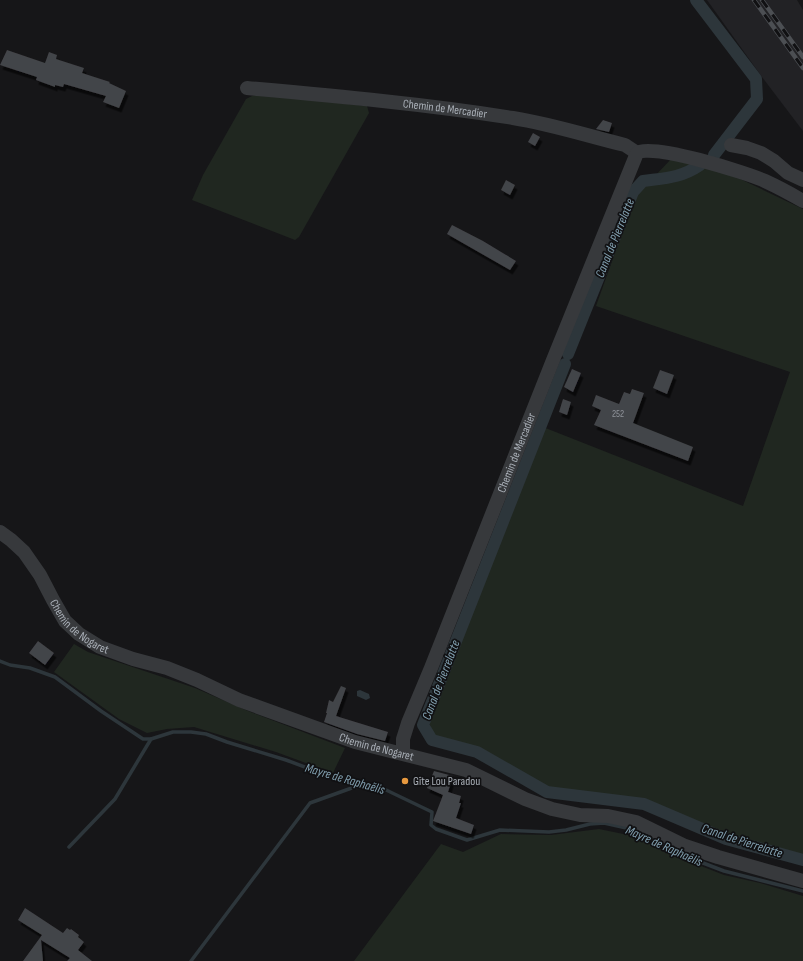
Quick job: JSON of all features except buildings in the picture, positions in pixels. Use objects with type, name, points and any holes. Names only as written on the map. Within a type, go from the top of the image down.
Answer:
[{"type":"street","name":"Chemin de Mercadier","points":[[247,88],[421,106],[513,118],[625,145],[637,153],[408,723],[403,739],[403,753]]},
{"type":"street","points":[[731,145],[747,148],[761,153],[774,161],[788,173],[803,180]]},
{"type":"street","points":[[637,153],[639,151],[648,150],[667,152],[724,167],[764,180],[803,201]]},
{"type":"street","name":"Chemin de Nogaret","points":[[0,532],[24,552],[40,575],[65,621],[79,634],[100,647],[133,659],[167,668],[197,680],[239,700],[348,739],[466,770],[526,799],[552,809],[580,815],[608,816],[636,822],[685,846],[803,881]]},
{"type":"shaded area","points":[[707,0],[797,0],[803,10],[803,131],[762,77]]},
{"type":"shaded area","points":[[256,94],[367,106],[369,113],[299,237],[295,240],[192,200],[203,175],[246,99]]},
{"type":"shaded area","points":[[673,157],[736,177],[803,209],[803,856],[725,835],[643,800],[550,788],[479,747],[434,737],[429,722],[543,427],[743,506],[790,372],[596,306],[635,197]]},
{"type":"shaded area","points":[[74,644],[88,652],[195,688],[248,711],[345,748],[333,773],[276,752],[194,727],[167,729],[147,733],[119,719],[54,672]]},
{"type":"shaded area","points":[[360,690],[369,694],[370,698],[366,700],[357,696],[357,691]]},
{"type":"shaded area","points":[[599,829],[633,836],[678,857],[724,875],[760,883],[803,896],[803,961],[354,961],[441,844],[463,852],[501,834],[551,835]]},
{"type":"waterway","name":"Canal de Pierrelatte","points":[[696,0],[756,79],[757,99],[714,155]]},
{"type":"waterway","name":"Canal de Pierrelatte","points":[[568,354],[633,192],[643,181],[679,175],[686,173],[700,165]]},
{"type":"waterway","name":"Canal de Pierrelatte","points":[[565,364],[423,725],[432,740],[477,752],[547,792],[644,804],[726,839],[803,860]]},
{"type":"waterway","name":"Mayre de Raphaëlis","points":[[0,661],[10,665],[30,668],[55,677],[101,711],[143,739],[151,739],[173,732],[206,734],[286,760],[329,776],[384,789],[432,812],[431,825],[436,829],[467,840],[500,830],[549,832],[566,830],[590,824],[604,823],[631,829],[677,853],[724,871],[803,891]]},
{"type":"waterway","points":[[69,847],[115,799],[151,739]]},
{"type":"waterway","points":[[191,961],[310,803],[360,785]]},
{"type":"railway","points":[[754,0],[803,68]]},
{"type":"railway","points":[[762,0],[803,57]]},
{"type":"place","name":"Gîte Lou Paradou","points":[[405,781]]}]
